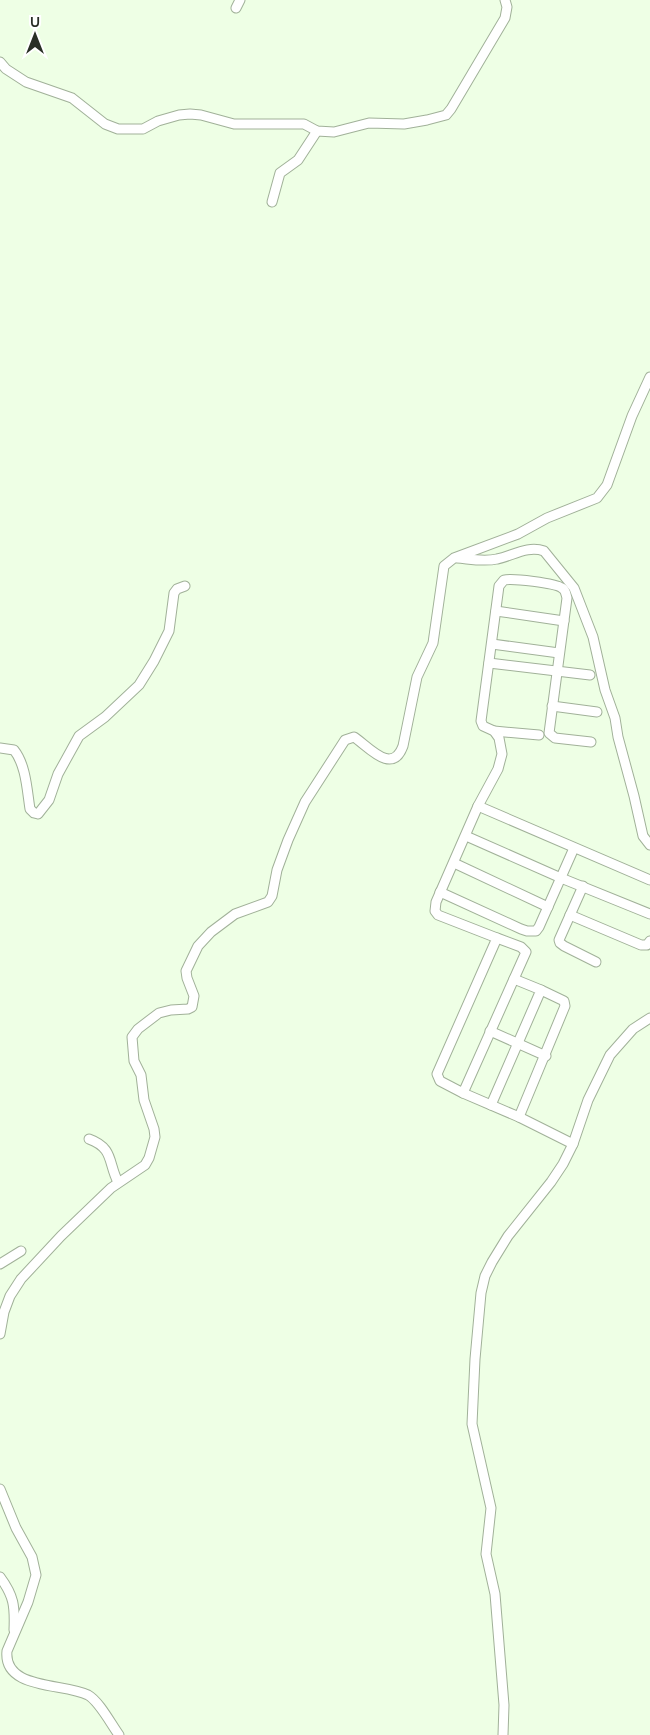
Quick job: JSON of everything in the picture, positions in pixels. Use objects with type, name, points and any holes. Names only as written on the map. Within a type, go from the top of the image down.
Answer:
[{"type":"street","points":[[0,62],[26,82],[72,98],[101,121],[118,129],[142,129],[158,121],[190,114],[202,115],[234,124],[304,124],[317,131],[334,132],[369,123],[404,124],[446,115],[505,18],[506,0]]},
{"type":"street","points":[[272,202],[280,173],[298,160],[317,131]]},
{"type":"street","points":[[0,1334],[4,1312],[16,1284],[61,1236],[118,1182],[145,1165],[149,1158],[155,1137],[154,1129],[144,1100],[141,1075],[134,1061],[133,1034],[159,1013],[192,1007],[194,996],[186,971],[198,946],[211,932],[235,914],[268,902],[272,896],[277,870],[288,840],[305,802],[345,740],[354,737],[377,755],[387,759],[395,758],[399,754],[403,746],[417,677],[433,643],[442,572],[448,561],[518,534],[547,518],[597,498],[607,485],[632,416],[650,377]]},
{"type":"street","points":[[456,558],[496,560],[528,550],[540,549],[544,551],[574,588],[593,637],[605,690],[615,718],[643,836],[650,845]]},
{"type":"street","points":[[540,735],[494,731],[483,726],[481,721],[500,584],[504,580],[555,585],[564,589],[566,598],[564,620],[548,734],[559,739],[591,742]]},
{"type":"street","points":[[0,748],[14,750],[16,753],[24,773],[30,809],[38,814],[49,800],[58,774],[79,736],[105,717],[139,685],[169,631],[174,593],[177,589],[185,586]]},
{"type":"street","points":[[496,611],[564,620]]},
{"type":"street","points":[[492,644],[559,653]]},
{"type":"street","points":[[489,663],[590,675]]},
{"type":"street","points":[[552,706],[597,712]]},
{"type":"street","points":[[463,1092],[526,952],[521,947],[435,913],[436,902],[440,892],[478,806],[500,764],[501,745],[494,731]]},
{"type":"street","points":[[478,806],[650,880]]},
{"type":"street","points":[[466,836],[561,878],[650,914]]},
{"type":"street","points":[[440,892],[526,931],[536,931],[574,848]]},
{"type":"street","points":[[454,863],[548,907]]},
{"type":"street","points":[[583,886],[561,935],[560,943],[596,962]]},
{"type":"street","points":[[570,914],[640,946],[647,945],[650,941]]},
{"type":"street","points":[[497,938],[437,1074],[440,1081],[520,1117],[573,1144]]},
{"type":"street","points":[[514,979],[564,1001],[566,1004],[520,1117]]},
{"type":"street","points":[[491,1105],[541,990]]},
{"type":"street","points":[[503,1735],[504,1704],[494,1594],[486,1554],[491,1508],[472,1424],[481,1293],[485,1276],[508,1236],[563,1164],[573,1144],[588,1100],[610,1055],[633,1030],[650,1018]]},
{"type":"street","points":[[490,1031],[546,1056]]},
{"type":"street","points":[[89,1139],[100,1144],[109,1153],[113,1173],[118,1182]]},
{"type":"street","points":[[0,1264],[21,1251]]},
{"type":"street","points":[[0,1489],[16,1528],[32,1557],[36,1576],[28,1602],[7,1650],[9,1665],[15,1673],[24,1679],[88,1695],[100,1707],[119,1735]]},
{"type":"street","points":[[0,1576],[12,1596],[14,1610],[13,1635]]}]
